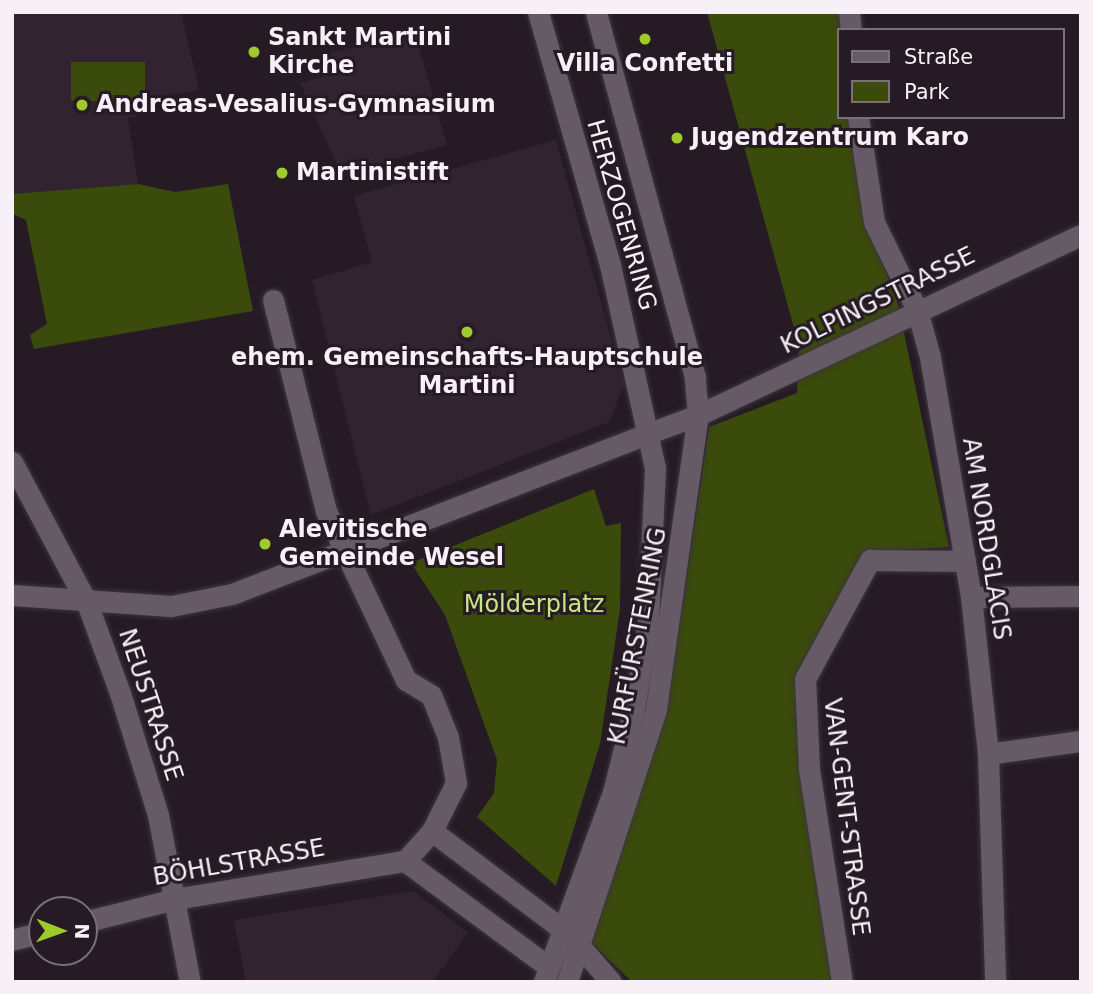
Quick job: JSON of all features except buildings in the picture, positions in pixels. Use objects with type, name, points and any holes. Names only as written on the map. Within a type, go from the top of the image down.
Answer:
[{"type":"street","name":"HERZOGENRING","points":[[538,12],[652,432]]},
{"type":"street","name":"HERZOGENRING","points":[[596,12],[695,377],[698,415]]},
{"type":"street","name":"AM NORDGLACIS","points":[[858,119],[874,222],[916,310],[971,597],[988,754],[995,982]]},
{"type":"street","name":"KOLPINGSTRASSE","points":[[12,595],[87,603],[171,606],[232,594],[698,415],[916,310],[1081,235]]},
{"type":"street","points":[[273,300],[326,511],[406,680],[431,695],[448,737],[456,783],[432,831],[405,861],[547,974],[568,981]]},
{"type":"street","name":"KURFÜRSTENRING","points":[[568,981],[656,709],[698,415]]},
{"type":"street","name":"KURFÜRSTENRING","points":[[547,974],[613,792],[635,704],[654,538],[652,432]]},
{"type":"street","name":"NEUSTRASSE","points":[[12,462],[87,603],[158,815],[191,982]]},
{"type":"street","name":"VAN-GENT-STRASSE","points":[[842,982],[809,769],[805,679],[870,560],[965,561]]},
{"type":"street","points":[[971,597],[1081,596]]},
{"type":"street","points":[[988,754],[1081,741]]},
{"type":"street","points":[[432,831],[562,929],[611,982]]},
{"type":"street","name":"BÖHLSTRASSE","points":[[98,918],[175,899],[405,861]]},
{"type":"shaded area","name":"Andreas-Vesalius-Gymnasium","points":[[12,12],[181,12],[199,90],[160,96],[146,114],[128,118],[138,184],[12,194]]},
{"type":"shaded area","points":[[415,33],[447,145],[341,174],[300,83],[334,74],[329,53]]},
{"type":"shaded area","name":"ehem. Gemeinschafts-Hauptschule Martini","points":[[556,140],[624,385],[609,422],[371,515],[312,280],[372,262],[354,196]]},
{"type":"shaded area","points":[[414,891],[468,933],[432,982],[246,982],[234,920]]},
{"type":"green space","points":[[707,12],[841,12],[841,28],[838,28],[838,119],[851,119],[867,225],[897,300],[949,547],[868,552],[800,681],[838,982],[632,982],[592,943],[668,704],[709,427],[797,393],[799,346]]},
{"type":"green space","points":[[71,62],[145,62],[145,101],[71,101]]},
{"type":"green space","points":[[138,184],[175,192],[228,184],[253,311],[34,349],[30,335],[47,324],[26,220],[13,214],[12,194]]},
{"type":"green space","name":"Mölderplatz","points":[[594,489],[606,526],[621,523],[620,609],[600,744],[556,886],[477,817],[494,793],[497,760],[445,615],[411,563]]},
{"type":"place","name":"Villa Confetti","points":[[645,39]]},
{"type":"place","name":"Sankt Martini Kirche","points":[[254,52]]},
{"type":"place","name":"Andreas-Vesalius-Gymnasium","points":[[82,105]]},
{"type":"place","name":"Jugendzentrum Karo","points":[[677,138]]},
{"type":"place","name":"Martinistift","points":[[282,173]]},
{"type":"place","name":"ehem. Gemeinschafts-Hauptschule Martini","points":[[467,332]]},
{"type":"place","name":"Alevitische Gemeinde Wesel","points":[[265,544]]}]
